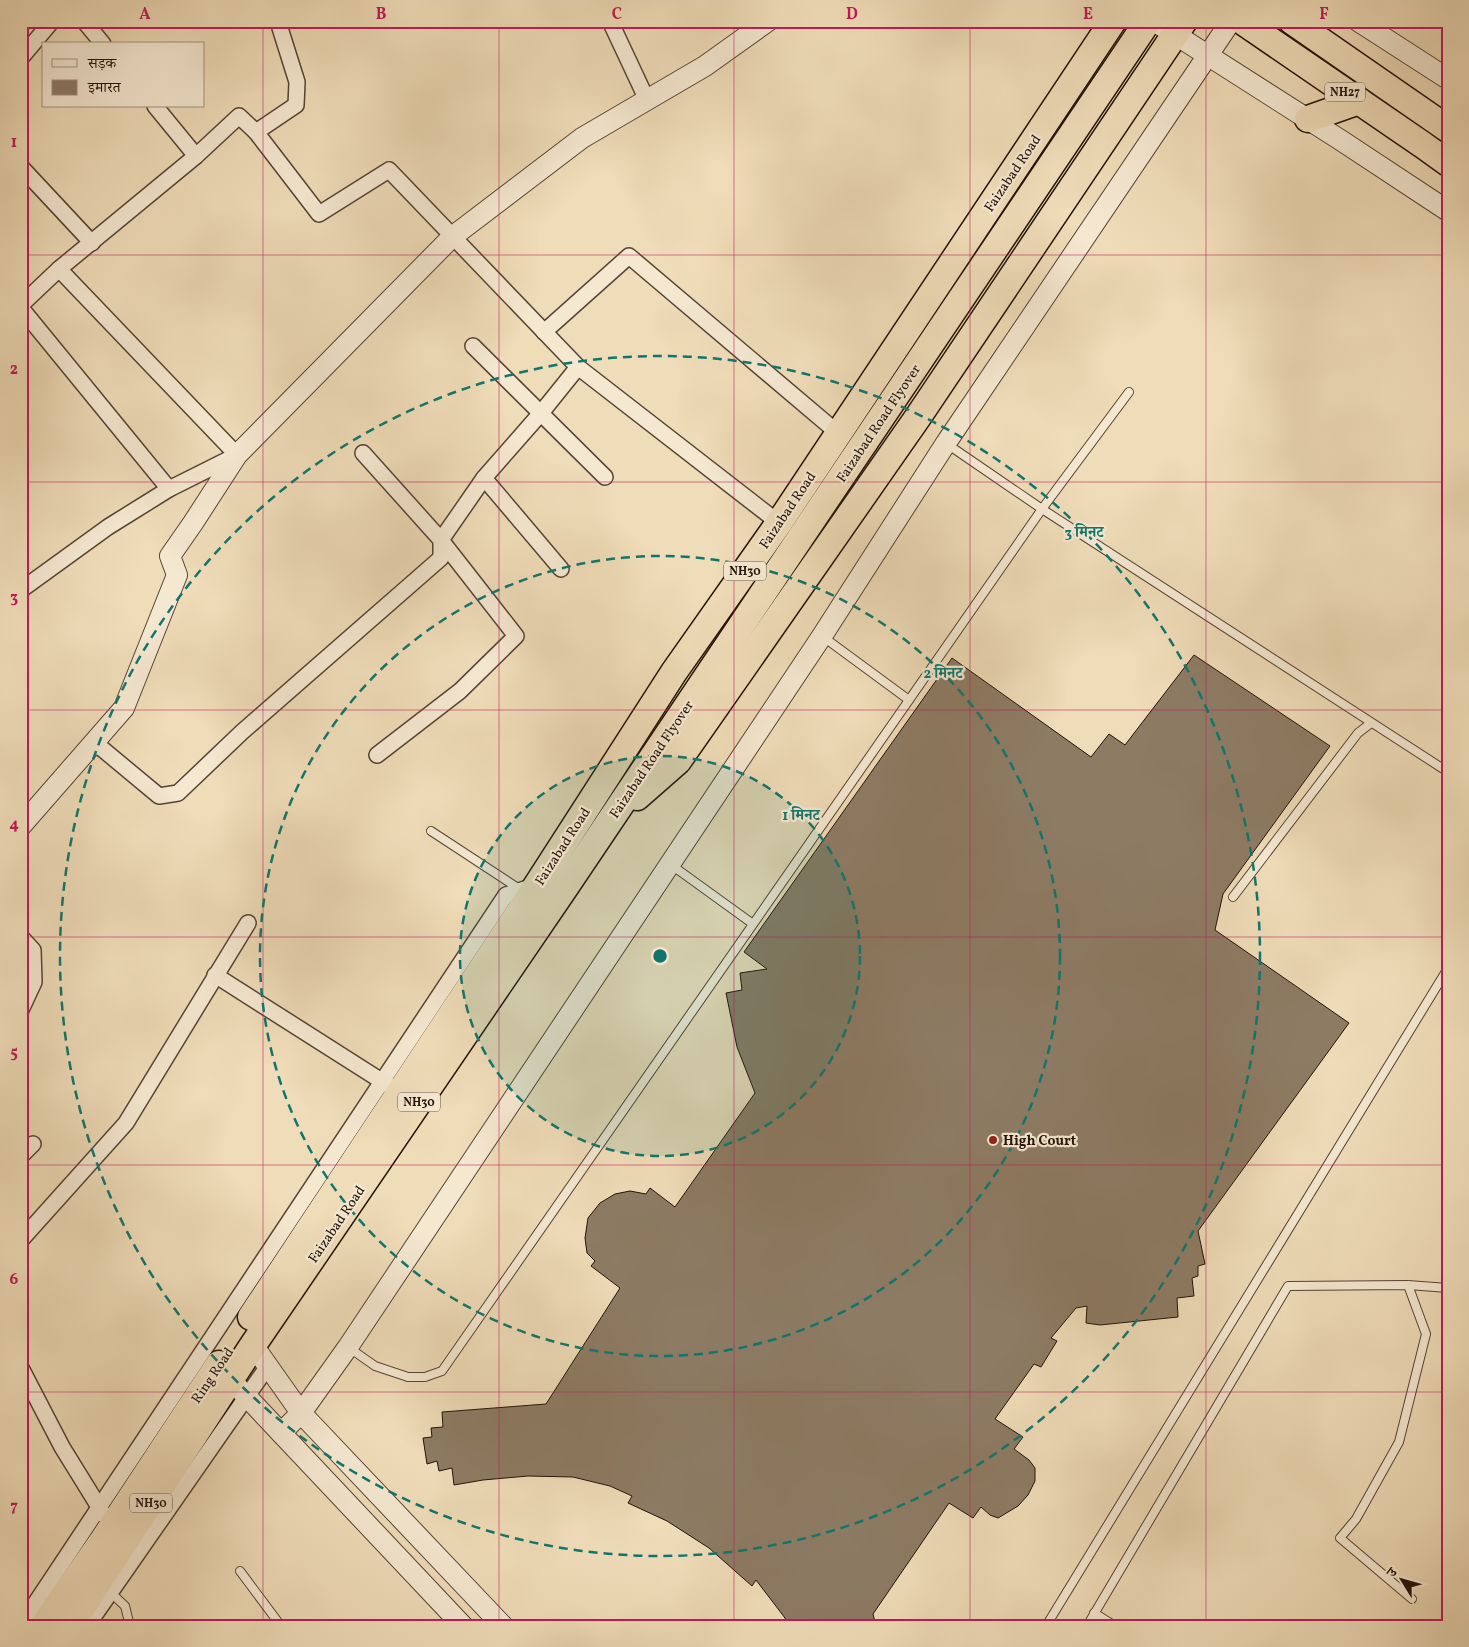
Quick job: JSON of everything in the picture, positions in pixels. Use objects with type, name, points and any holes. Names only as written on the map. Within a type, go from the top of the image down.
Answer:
[{"type":"highway","name":"Faizabad Road","points":[[380,1124],[391,1087],[529,888],[674,672],[780,523],[1114,21]]},
{"type":"highway","name":"Faizabad Road Flyover","points":[[607,824],[1148,21]]},
{"type":"highway","name":"NH27","points":[[1242,21],[1448,163]]},
{"type":"highway","name":"NH27","points":[[1292,21],[1448,129]]},
{"type":"highway","name":"NH30","points":[[607,824],[678,761],[913,425],[1171,26]]},
{"type":"highway","points":[[1308,119],[1359,101]]},
{"type":"highway","name":"Faizabad Road","points":[[70,1626],[104,1587],[261,1355],[607,824]]},
{"type":"highway","name":"Ring Road","points":[[43,1626],[105,1518],[380,1124]]},
{"type":"street","points":[[21,58],[52,21]]},
{"type":"street","points":[[84,21],[101,42]]},
{"type":"street","points":[[256,132],[296,105],[297,82],[280,28],[280,21]]},
{"type":"street","points":[[610,21],[647,100]]},
{"type":"street","points":[[21,826],[124,708],[177,575],[170,556],[237,455],[452,238],[582,138],[705,66],[768,21]]},
{"type":"street","points":[[281,1433],[301,1413],[348,1347],[822,636],[946,443],[1231,21]]},
{"type":"street","points":[[1358,21],[1448,79]]},
{"type":"street","points":[[1171,26],[1208,55],[1448,211]]},
{"type":"street","points":[[157,108],[196,156]]},
{"type":"street","points":[[169,489],[21,307],[59,269],[196,156],[239,116],[256,132],[319,214],[389,170],[452,238],[578,367],[780,523]]},
{"type":"street","points":[[22,168],[92,243]]},
{"type":"street","points":[[544,332],[629,256],[838,434]]},
{"type":"street","points":[[59,269],[237,455]]},
{"type":"street","points":[[473,346],[535,405],[541,414],[605,477]]},
{"type":"street","points":[[94,742],[159,796],[178,794],[242,732],[441,558],[441,540],[484,478],[541,414],[578,367]]},
{"type":"street","points":[[363,453],[441,540],[516,636],[460,691],[377,755]]},
{"type":"street","points":[[21,590],[108,527],[169,489],[237,455]]},
{"type":"street","points":[[484,478],[561,569]]},
{"type":"street","points":[[21,1240],[126,1123],[248,923]]},
{"type":"street","points":[[21,937],[33,950],[34,982],[21,1010]]},
{"type":"street","points":[[21,1625],[105,1518],[391,1087],[215,975]]},
{"type":"street","points":[[21,1156],[33,1144]]},
{"type":"street","points":[[261,1355],[301,1413],[503,1626]]},
{"type":"street","points":[[21,1368],[62,1447],[105,1518]]},
{"type":"street","points":[[238,1388],[464,1626]]},
{"type":"street","points":[[87,1626],[104,1587]]},
{"type":"lane","points":[[348,1347],[375,1366],[408,1377],[425,1377],[442,1371],[1042,509],[1129,392]]},
{"type":"lane","points":[[946,443],[1042,509],[1448,772]]},
{"type":"lane","points":[[822,636],[909,700]]},
{"type":"lane","points":[[1234,897],[1358,733],[1371,723]]},
{"type":"lane","points":[[431,831],[529,888]]},
{"type":"lane","points":[[670,864],[753,924]]},
{"type":"lane","points":[[1046,1626],[1448,968]]},
{"type":"lane","points":[[1086,1626],[1288,1286],[1408,1285],[1448,1288]]},
{"type":"lane","points":[[1408,1285],[1426,1334],[1399,1442],[1356,1520],[1340,1538],[1412,1599]]},
{"type":"lane","points":[[240,1571],[281,1626]]},
{"type":"lane","points":[[104,1587],[125,1606],[130,1626]]},
{"type":"lane","points":[[1094,1613],[1115,1626]]},
{"type":"building","points":[[21,361],[25,368],[21,372]]},
{"type":"building","name":"High Court","points":[[1194,655],[1330,746],[1223,894],[1215,930],[1349,1023],[1198,1231],[1205,1264],[1198,1266],[1198,1276],[1192,1278],[1194,1296],[1177,1298],[1178,1317],[1100,1325],[1086,1323],[1087,1306],[1076,1308],[1051,1338],[1057,1341],[1041,1367],[1034,1364],[995,1419],[1023,1437],[1014,1449],[1029,1460],[1035,1468],[1035,1481],[1028,1495],[1018,1506],[998,1518],[990,1515],[981,1507],[973,1518],[949,1503],[873,1614],[876,1626],[788,1626],[785,1618],[756,1580],[752,1586],[709,1548],[667,1521],[628,1503],[632,1496],[610,1486],[573,1477],[528,1476],[454,1485],[452,1468],[439,1471],[437,1461],[427,1464],[423,1438],[432,1437],[431,1428],[443,1427],[442,1412],[546,1404],[620,1288],[591,1266],[595,1261],[587,1253],[585,1238],[588,1218],[600,1203],[615,1194],[630,1191],[646,1194],[650,1188],[675,1207],[755,1093],[737,1047],[726,993],[742,990],[740,973],[767,969],[744,952],[952,658],[1091,757],[1109,734],[1125,745]]},
{"type":"place","name":"High Court","points":[[993,1140]]}]
